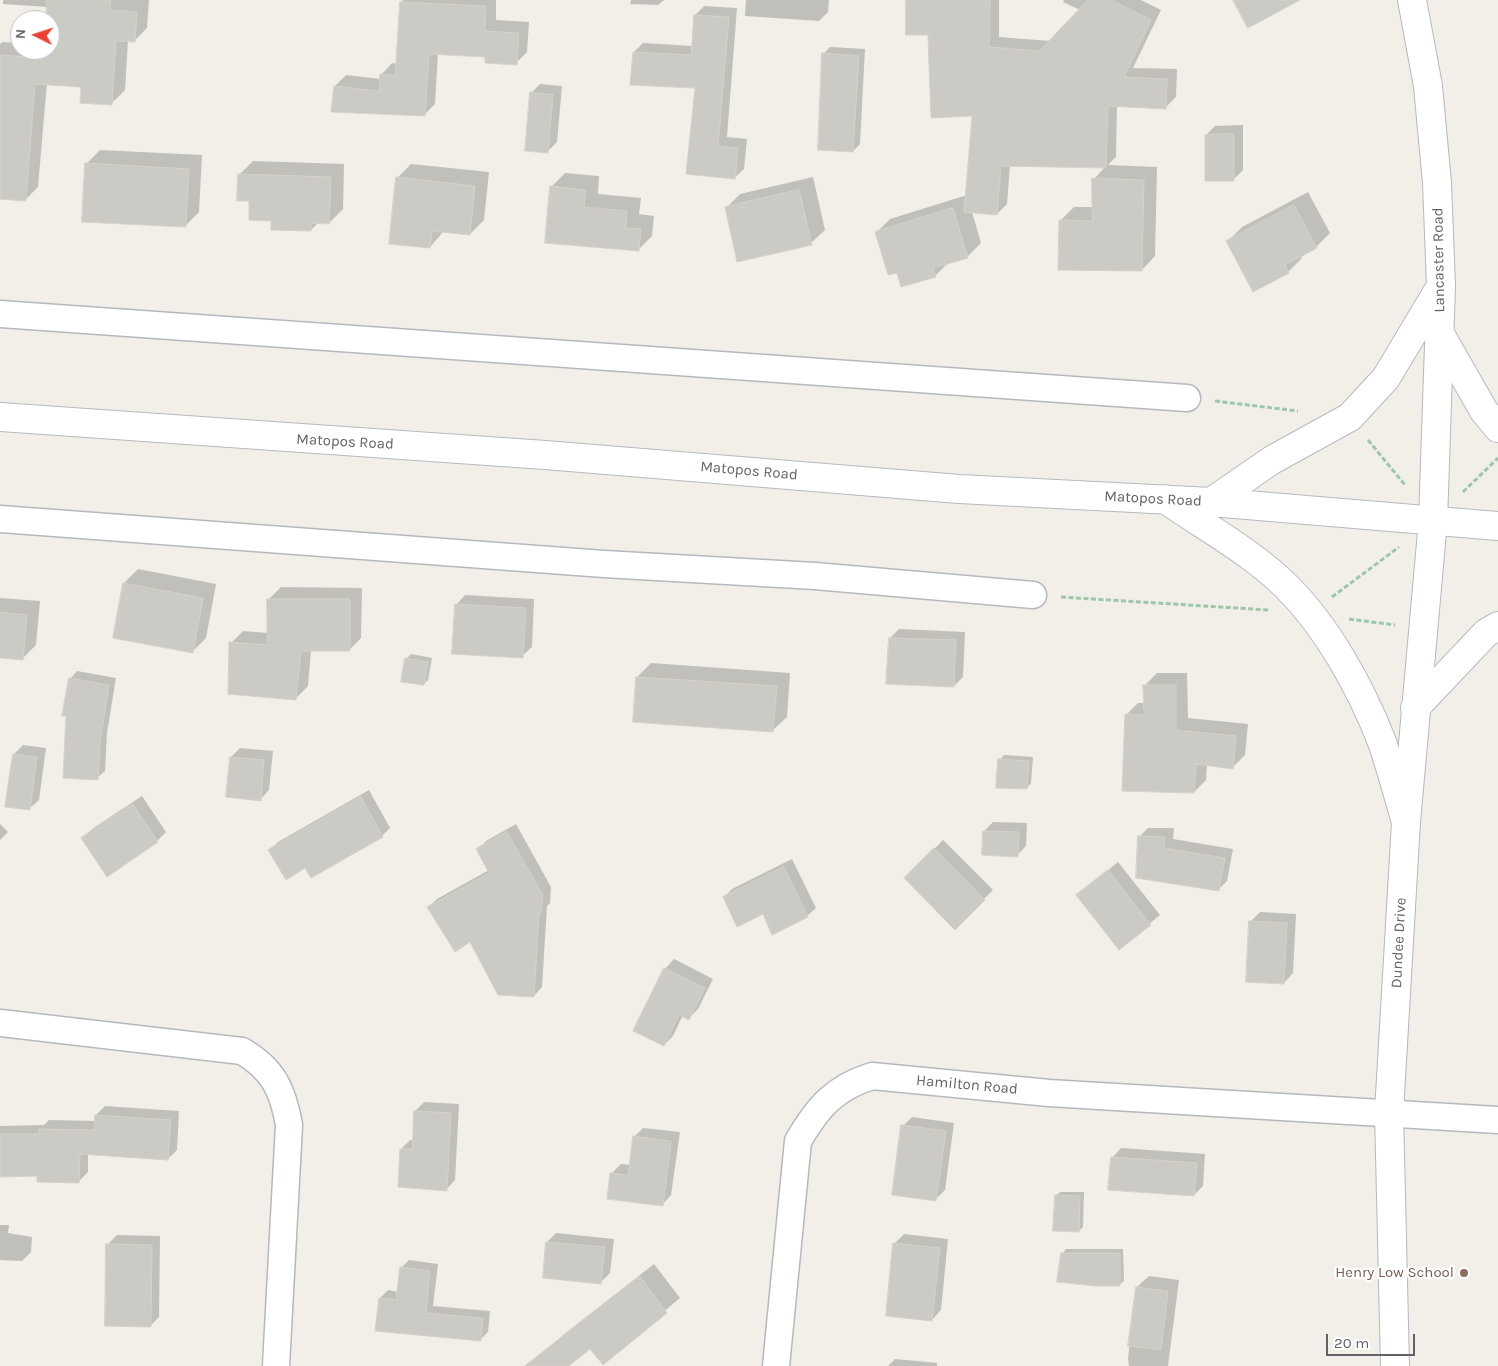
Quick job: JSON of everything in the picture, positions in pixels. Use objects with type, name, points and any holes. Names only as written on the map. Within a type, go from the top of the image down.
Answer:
[{"type":"main road","name":"Lancaster Road","points":[[1415,0],[1437,183],[1441,286],[1434,521]]},
{"type":"main road","points":[[1211,502],[1272,460],[1350,417],[1386,378],[1441,286]]},
{"type":"main road","points":[[1440,334],[1484,411],[1498,428]]},
{"type":"main road","name":"Matopos Road","points":[[0,417],[545,455],[959,489],[1211,502],[1498,526]]},
{"type":"main road","points":[[1164,499],[1258,561],[1288,588],[1310,613],[1350,672],[1382,742],[1406,822]]},
{"type":"main road","name":"Dundee Drive","points":[[1395,1366],[1389,1112],[1406,822],[1415,708],[1434,521]]},
{"type":"main road","points":[[1415,708],[1486,633],[1498,626]]},
{"type":"street","points":[[0,314],[1187,398]]},
{"type":"street","points":[[0,520],[594,564],[815,576],[1033,595]]},
{"type":"street","points":[[0,1023],[242,1051],[260,1061],[276,1082],[285,1102],[289,1125],[276,1366]]},
{"type":"street","name":"Hamilton Road","points":[[776,1366],[798,1141],[810,1120],[827,1100],[850,1083],[872,1076],[1049,1093],[1498,1120]]},
{"type":"path","points":[[1033,595],[1310,613],[1434,521],[1498,458]]},
{"type":"building","points":[[47,0],[111,0],[110,10],[137,12],[135,42],[116,41],[112,105],[80,103],[81,87],[35,84],[26,201],[0,199],[0,55],[10,56],[10,60],[60,60],[60,10],[46,10]]},
{"type":"building","points":[[906,0],[990,0],[989,47],[1039,51],[1088,0],[1111,0],[1151,20],[1124,77],[1167,79],[1166,109],[1108,106],[1106,168],[1001,166],[997,215],[964,212],[972,116],[931,118],[928,35],[906,35]]},
{"type":"building","points":[[1233,0],[1300,0],[1248,28]]},
{"type":"building","points":[[400,2],[486,6],[485,31],[519,33],[517,65],[485,63],[485,57],[429,54],[425,116],[331,112],[334,86],[379,91],[380,74],[395,75]]},
{"type":"building","points":[[694,15],[729,17],[718,146],[738,148],[735,179],[686,174],[695,88],[630,85],[633,52],[691,55]]},
{"type":"building","points":[[822,53],[859,56],[853,152],[818,150]]},
{"type":"building","points":[[530,92],[553,95],[548,153],[525,151]]},
{"type":"building","points":[[1234,134],[1234,181],[1205,181],[1205,135]]},
{"type":"building","points":[[85,163],[189,169],[186,227],[82,222]]},
{"type":"building","points":[[238,174],[331,177],[329,224],[311,223],[311,231],[271,230],[271,221],[249,220],[249,201],[237,201]]},
{"type":"building","points":[[396,177],[475,186],[470,235],[432,231],[430,248],[389,244]]},
{"type":"building","points":[[1092,178],[1144,180],[1142,271],[1058,270],[1059,220],[1092,221]]},
{"type":"building","points":[[550,186],[586,190],[584,207],[627,211],[626,228],[641,229],[639,251],[545,243]]},
{"type":"building","points":[[799,190],[812,245],[737,262],[725,207]]},
{"type":"building","points":[[1294,205],[1317,248],[1285,265],[1289,273],[1253,292],[1226,241]]},
{"type":"building","points":[[953,208],[968,258],[933,268],[936,277],[901,287],[897,273],[888,275],[875,232]]},
{"type":"building","points":[[123,583],[203,598],[193,653],[113,638]]},
{"type":"building","points":[[267,599],[350,599],[350,651],[301,651],[296,700],[228,694],[229,642],[267,645]]},
{"type":"building","points":[[455,604],[526,608],[523,658],[452,654]]},
{"type":"building","points":[[0,612],[27,615],[23,660],[0,658]]},
{"type":"building","points":[[889,638],[956,640],[954,687],[886,684]]},
{"type":"building","points":[[405,658],[428,662],[424,685],[401,682]]},
{"type":"building","points":[[636,677],[777,686],[773,732],[633,722]]},
{"type":"building","points":[[69,678],[109,685],[100,742],[98,780],[63,778],[66,716],[62,716]]},
{"type":"building","points":[[1143,685],[1176,685],[1176,730],[1236,736],[1233,769],[1196,764],[1194,793],[1122,791],[1125,714],[1144,715]]},
{"type":"building","points":[[13,754],[37,757],[30,810],[5,807]]},
{"type":"building","points":[[230,757],[264,760],[261,801],[226,797]]},
{"type":"building","points":[[998,759],[1029,761],[1027,789],[996,788]]},
{"type":"building","points":[[361,797],[383,837],[311,878],[305,868],[286,880],[268,850]]},
{"type":"building","points":[[133,804],[158,842],[107,877],[81,838]]},
{"type":"building","points":[[983,831],[1019,832],[1018,857],[982,855]]},
{"type":"building","points":[[507,832],[543,896],[541,913],[539,913],[534,997],[498,995],[470,942],[455,952],[427,907],[489,873],[476,849]]},
{"type":"building","points":[[1138,836],[1165,837],[1164,848],[1225,858],[1219,891],[1136,878]]},
{"type":"building","points":[[934,848],[985,900],[955,930],[904,878]]},
{"type":"building","points":[[784,867],[808,917],[772,935],[763,914],[737,927],[723,897]]},
{"type":"building","points":[[1108,870],[1151,925],[1119,950],[1076,895]]},
{"type":"building","points":[[1249,921],[1287,923],[1284,984],[1246,982]]},
{"type":"building","points":[[664,968],[705,988],[689,1020],[679,1015],[664,1046],[633,1031]]},
{"type":"building","points":[[414,1111],[451,1113],[447,1191],[398,1187],[400,1149],[412,1149]]},
{"type":"building","points":[[95,1115],[171,1120],[168,1160],[80,1154],[79,1183],[37,1182],[37,1176],[0,1177],[0,1134],[39,1134],[39,1129],[94,1130]]},
{"type":"building","points":[[901,1125],[946,1131],[936,1201],[892,1195]]},
{"type":"building","points":[[633,1136],[671,1141],[663,1206],[607,1199],[610,1173],[628,1175]]},
{"type":"building","points":[[1111,1157],[1197,1163],[1194,1196],[1108,1190]]},
{"type":"building","points":[[1055,1195],[1080,1196],[1079,1232],[1053,1231]]},
{"type":"building","points":[[546,1242],[605,1247],[601,1284],[543,1278]]},
{"type":"building","points":[[893,1243],[940,1248],[932,1321],[886,1316]]},
{"type":"building","points":[[106,1244],[152,1245],[151,1327],[105,1326]]},
{"type":"building","points":[[1061,1253],[1120,1253],[1120,1286],[1096,1286],[1057,1282]]},
{"type":"building","points":[[400,1267],[430,1271],[426,1313],[483,1318],[481,1341],[375,1331],[379,1298],[396,1300]]},
{"type":"building","points":[[640,1276],[667,1313],[603,1365],[590,1349],[569,1366],[525,1366]]},
{"type":"building","points":[[1136,1287],[1168,1291],[1161,1350],[1128,1346]]},
{"type":"place","name":"Henry Low School","points":[[1464,1273]]}]
